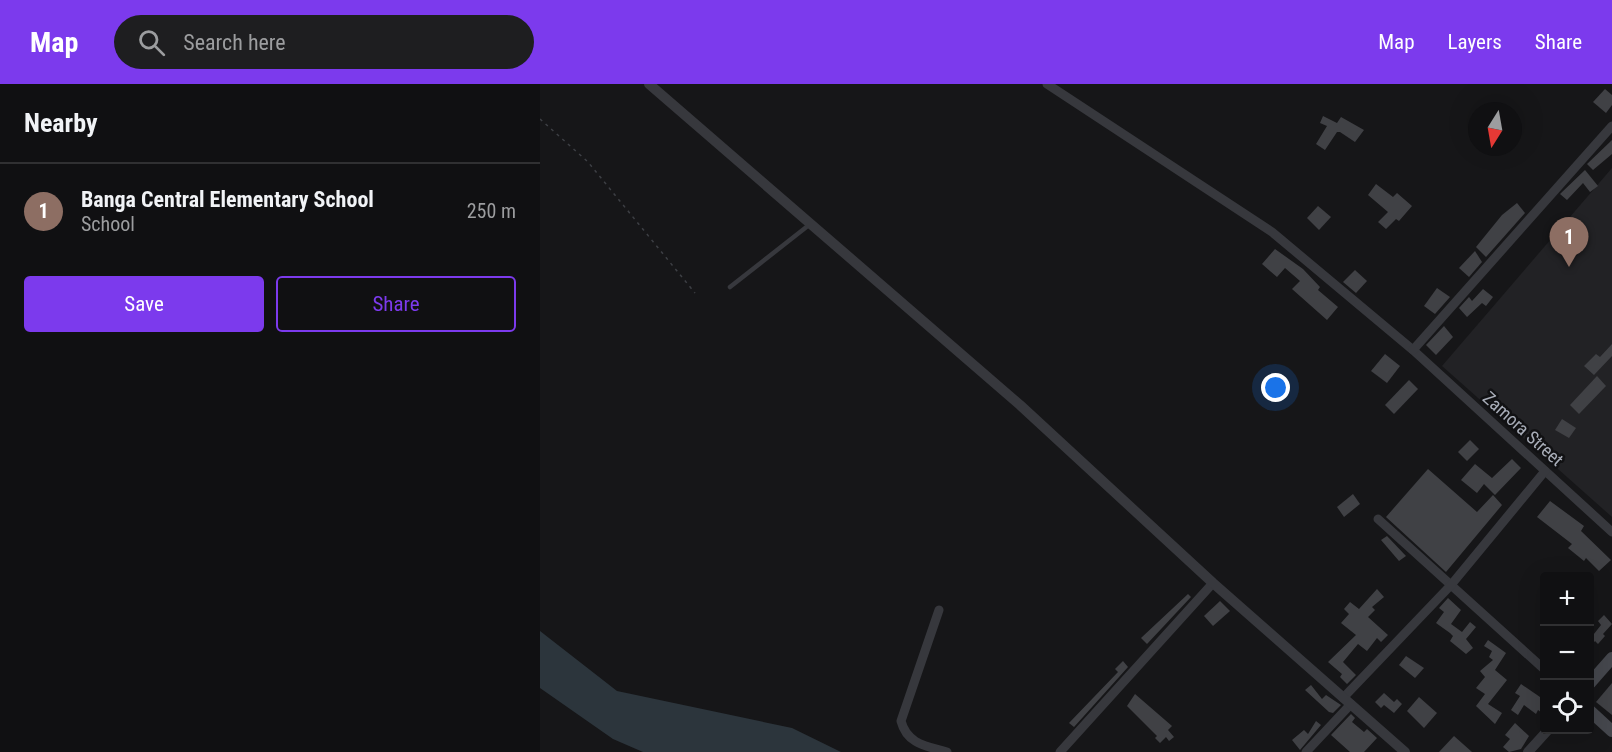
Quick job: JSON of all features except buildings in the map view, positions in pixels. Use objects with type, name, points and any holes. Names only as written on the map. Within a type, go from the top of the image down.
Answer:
[{"type":"main road","points":[[1593,680],[1612,658]]},
{"type":"main road","points":[[1594,715],[1612,731]]},
{"type":"street","points":[[649,84],[809,225],[1020,405],[1213,583],[1405,752]]},
{"type":"street","name":"Zamora Street","points":[[1047,84],[1261,224],[1413,350],[1612,532]]},
{"type":"street","points":[[1413,350],[1612,126]]},
{"type":"street","points":[[1305,752],[1347,701],[1451,585],[1545,471]]},
{"type":"street","points":[[1378,519],[1540,665]]},
{"type":"street","points":[[1060,752],[1213,583]]},
{"type":"street","points":[[939,610],[902,721],[905,734],[913,740],[947,752]]},
{"type":"street","points":[[1528,752],[1544,734]]},
{"type":"lane","points":[[730,287],[809,225]]},
{"type":"path","points":[[540,119],[588,162],[695,293]]},
{"type":"shaded area","points":[[1612,168],[1612,517],[1442,366]]},
{"type":"shaded area","points":[[540,631],[617,691],[792,728],[841,752],[643,752],[613,739],[540,688]]},
{"type":"place","name":"Banga Central Elementary School","points":[[1569,267]]}]
